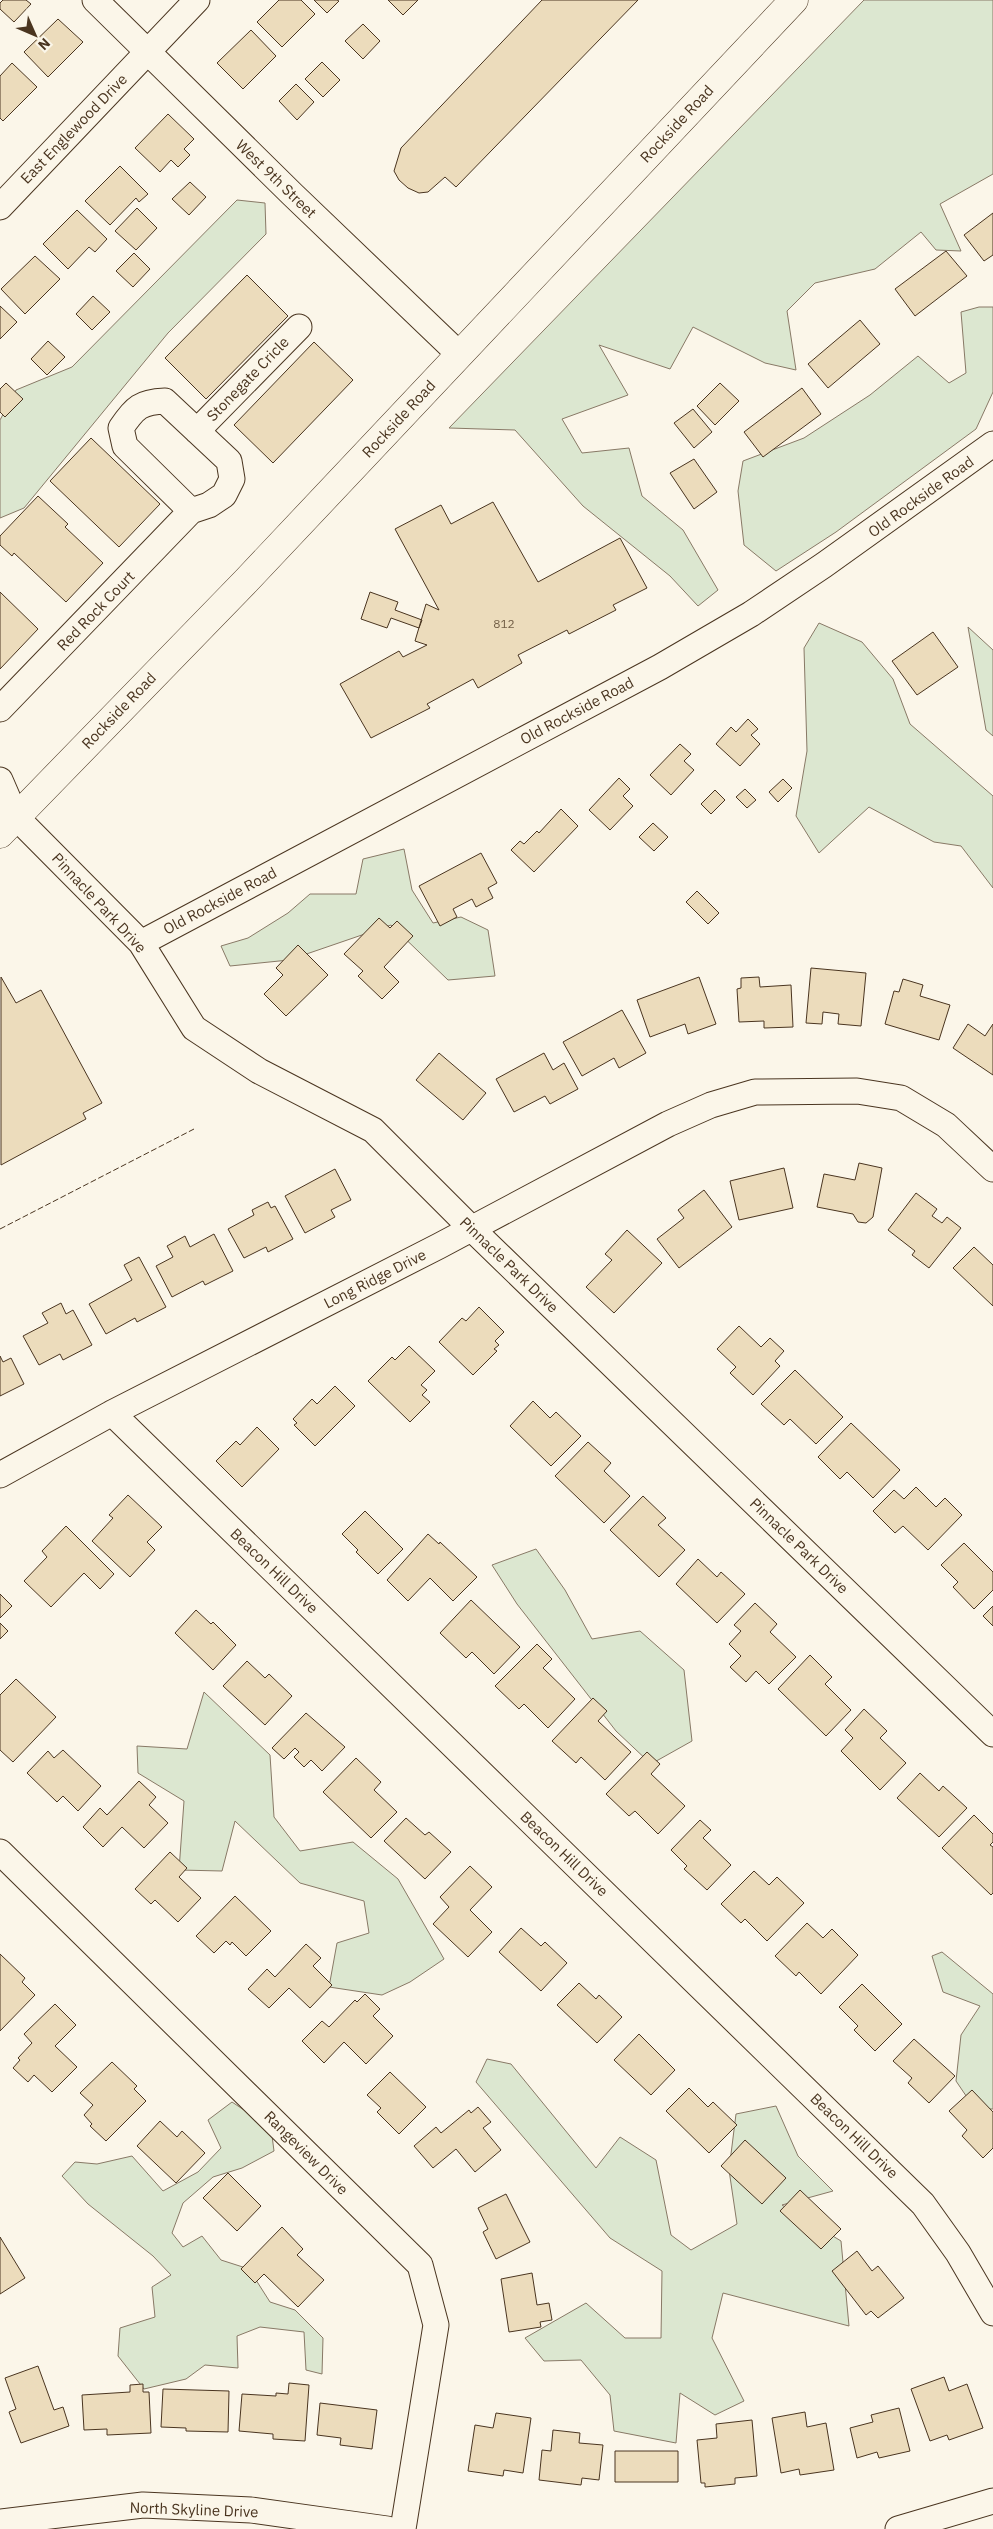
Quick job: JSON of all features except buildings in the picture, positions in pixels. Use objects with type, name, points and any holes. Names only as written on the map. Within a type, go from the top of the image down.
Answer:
[{"type":"main road","name":"Rockside Road","points":[[5,820],[253,574],[794,0]]},
{"type":"street","name":"West 9th Street","points":[[95,0],[460,355]]},
{"type":"street","name":"East Englewood Drive","points":[[0,207],[197,0]]},
{"type":"street","name":"Stonegate Cricle","points":[[197,431],[299,327]]},
{"type":"street","name":"Stonegate Cricle","points":[[165,401],[229,461],[232,479],[224,495],[209,505],[191,511],[125,446],[121,428],[131,413],[146,402],[165,401]]},
{"type":"street","name":"Old Rockside Road","points":[[141,943],[660,666],[744,618],[844,552],[993,444]]},
{"type":"street","name":"Red Rock Court","points":[[0,709],[191,511]]},
{"type":"street","points":[[0,780],[5,820]]},
{"type":"street","name":"Pinnacle Park Drive","points":[[5,820],[141,943],[194,1028],[259,1071],[373,1130],[471,1228],[993,1734]]},
{"type":"street","name":"Long Ridge Drive","points":[[0,1475],[112,1413],[668,1124],[711,1105],[755,1092],[857,1092],[901,1098],[946,1125],[993,1169]]},
{"type":"street","name":"Beacon Hill Drive","points":[[112,1413],[924,2204],[958,2253],[993,2313]]},
{"type":"street","name":"Rangeview Drive","points":[[0,1852],[420,2265],[436,2325],[403,2529]]},
{"type":"street","points":[[898,2529],[993,2500]]},
{"type":"street","name":"North Skyline Drive","points":[[0,2522],[143,2505],[251,2510],[387,2529]]},
{"type":"green space","points":[[864,0],[993,0],[993,174],[940,204],[961,251],[936,250],[921,232],[875,269],[815,283],[787,311],[796,370],[765,363],[693,327],[670,369],[599,345],[628,395],[562,419],[582,453],[629,448],[642,496],[683,530],[718,590],[698,606],[670,576],[583,506],[515,430],[449,428]]},
{"type":"green space","points":[[237,200],[265,203],[266,234],[168,333],[24,508],[0,518],[0,420],[16,390],[72,367]]},
{"type":"green space","points":[[979,307],[993,307],[993,392],[976,429],[836,532],[776,571],[744,545],[738,491],[743,461],[804,438],[870,395],[918,356],[949,383],[966,373],[961,312]]},
{"type":"green space","points":[[819,623],[862,642],[893,679],[910,724],[993,796],[993,888],[961,846],[934,842],[869,807],[819,853],[796,816],[807,751],[804,648]]},
{"type":"green space","points":[[968,627],[993,650],[993,736],[986,730]]},
{"type":"green space","points":[[404,849],[412,890],[433,923],[461,917],[488,930],[495,976],[448,980],[391,925],[289,960],[230,966],[221,946],[248,938],[288,913],[310,894],[356,894],[363,859]]},
{"type":"green space","points":[[536,1549],[565,1590],[592,1639],[640,1631],[684,1670],[692,1741],[651,1764],[616,1731],[517,1604],[492,1565]]},
{"type":"green space","points":[[204,1692],[270,1755],[274,1817],[300,1851],[353,1842],[398,1879],[444,1959],[410,1982],[382,1995],[329,1987],[337,1943],[369,1933],[364,1901],[300,1883],[235,1821],[222,1871],[179,1870],[184,1801],[138,1773],[137,1746],[187,1749]]},
{"type":"green space","points":[[942,1952],[993,1994],[993,2109],[975,2109],[956,2081],[961,2035],[980,2006],[943,1992],[932,1956]]},
{"type":"green space","points":[[487,2059],[511,2064],[596,2168],[620,2137],[656,2160],[671,2235],[691,2250],[737,2224],[729,2170],[736,2114],[776,2106],[798,2156],[833,2191],[782,2205],[841,2241],[849,2326],[723,2293],[712,2338],[744,2401],[715,2415],[680,2393],[676,2443],[614,2431],[610,2395],[581,2360],[544,2361],[525,2338],[586,2303],[625,2338],[661,2338],[662,2271],[610,2238],[476,2082]]},
{"type":"green space","points":[[232,2102],[271,2128],[274,2151],[242,2168],[213,2177],[183,2203],[172,2233],[183,2247],[202,2236],[221,2260],[249,2269],[270,2302],[295,2310],[323,2338],[322,2374],[306,2370],[304,2332],[260,2327],[237,2336],[238,2368],[205,2365],[186,2379],[144,2389],[118,2356],[120,2328],[155,2317],[152,2287],[171,2275],[153,2256],[88,2204],[62,2176],[75,2162],[97,2164],[132,2156],[163,2191],[198,2172],[221,2148],[208,2120]]},
{"type":"fence","points":[[0,1229],[194,1129]]}]
